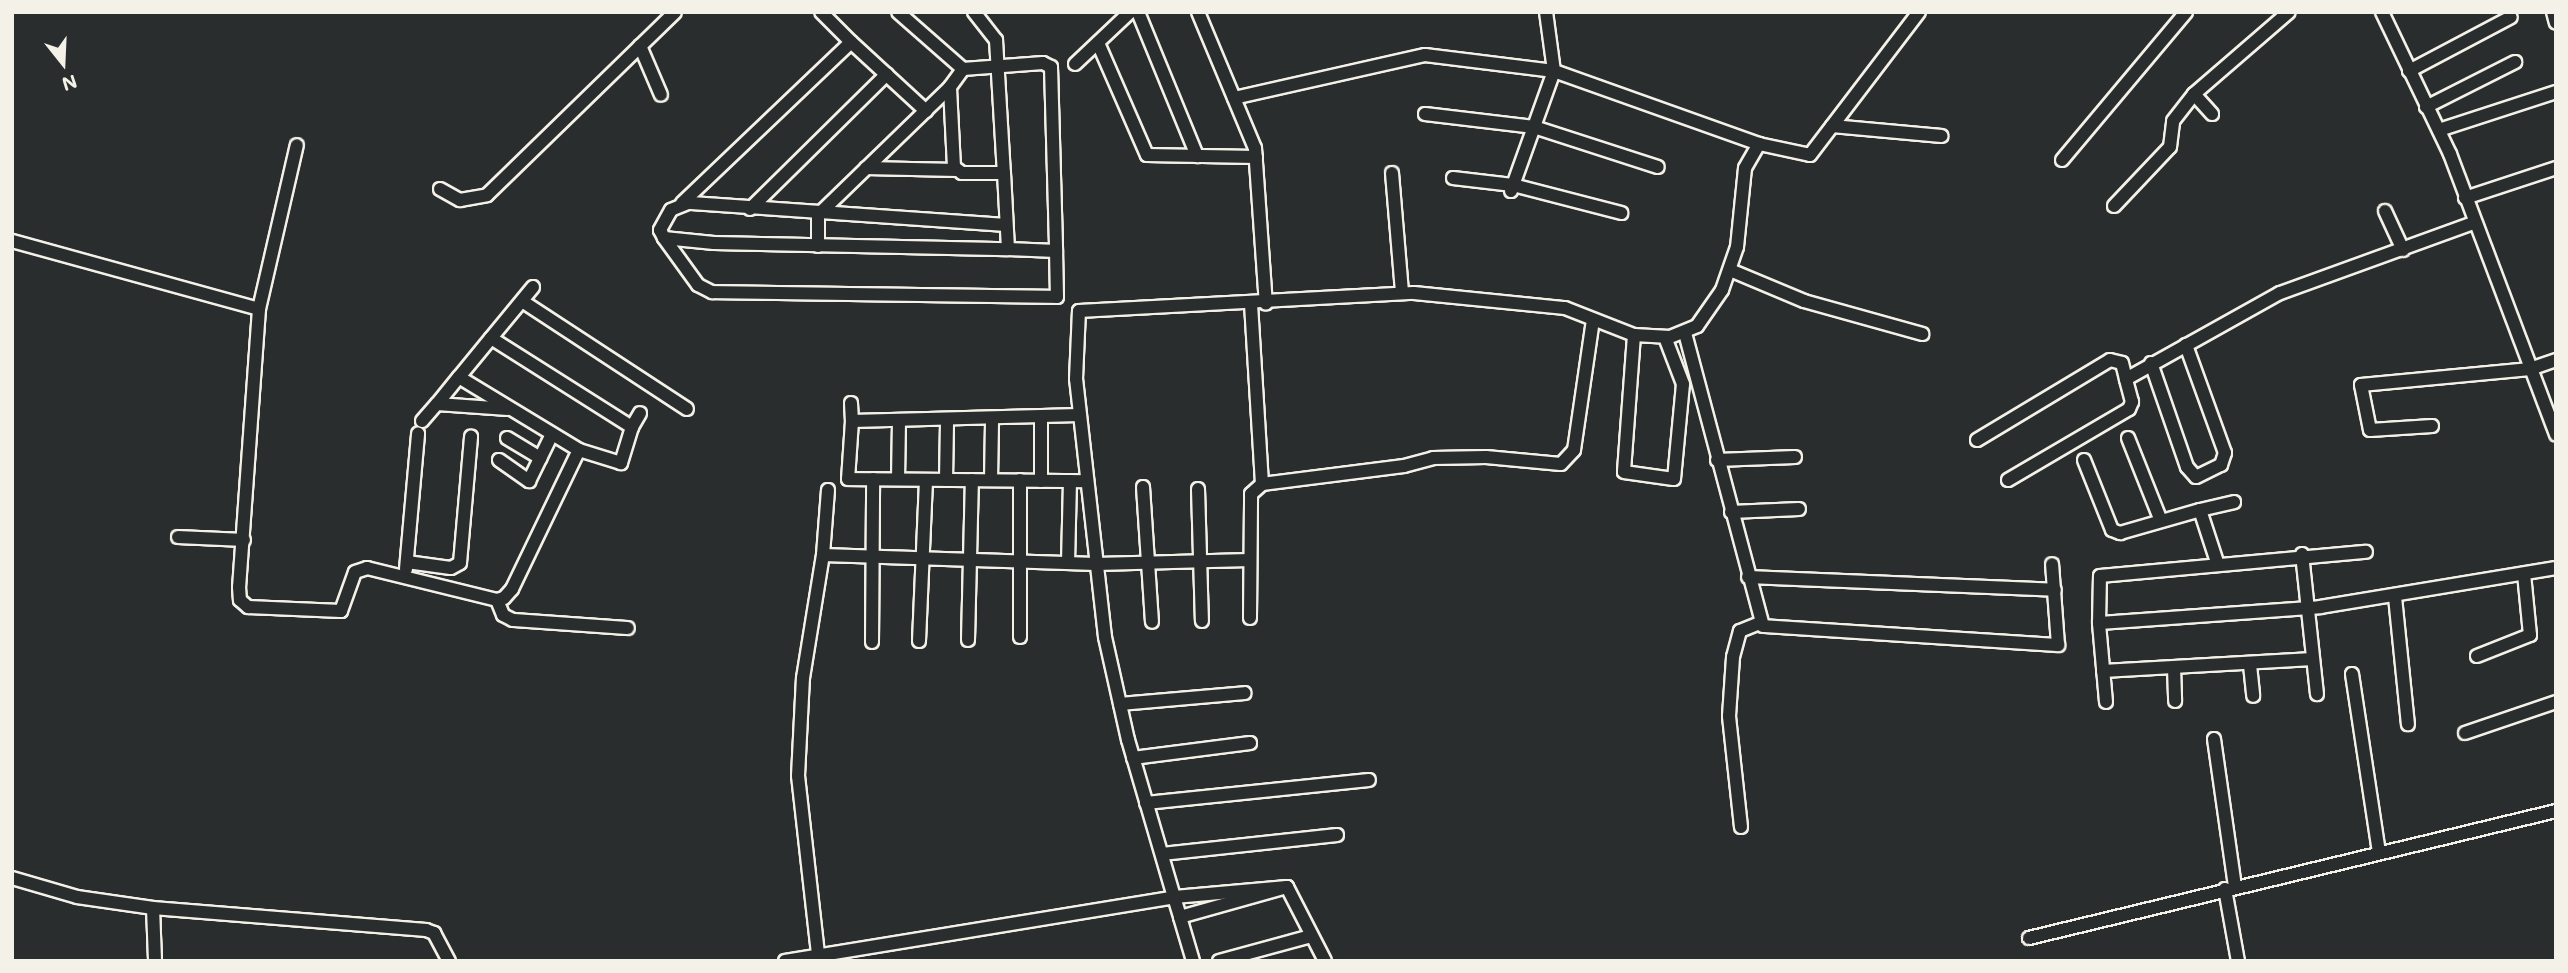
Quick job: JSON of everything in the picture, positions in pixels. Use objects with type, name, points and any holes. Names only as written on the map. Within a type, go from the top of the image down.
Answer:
[{"type":"street","points":[[440,190],[460,200],[487,195],[675,12]]},
{"type":"street","points":[[821,12],[926,111]]},
{"type":"street","points":[[851,42],[664,220],[660,230],[664,238],[698,285],[712,292],[1052,298],[1059,290],[1053,73],[1043,63],[963,68],[898,12]]},
{"type":"street","points":[[974,12],[994,34],[1008,249]]},
{"type":"street","points":[[1075,64],[1130,12]]},
{"type":"street","points":[[1138,12],[1197,156]]},
{"type":"street","points":[[1198,12],[1256,157],[1266,304]]},
{"type":"street","points":[[1512,188],[1554,71],[1546,12]]},
{"type":"street","points":[[1234,98],[1415,55],[1554,71],[1759,144],[1810,155],[1919,12]]},
{"type":"street","points":[[2062,160],[2186,12]]},
{"type":"street","points":[[2114,206],[2170,147],[2175,117],[2194,94],[2289,12]]},
{"type":"street","points":[[2382,12],[2439,130],[2556,435]]},
{"type":"street","points":[[2553,12],[2556,23]]},
{"type":"street","points":[[2409,71],[2511,17]]},
{"type":"street","points":[[1098,43],[1143,151],[1151,156],[1256,157]]},
{"type":"street","points":[[640,46],[661,94]]},
{"type":"street","points":[[2427,107],[2515,62]]},
{"type":"street","points":[[818,246],[818,215],[950,87],[963,68]]},
{"type":"street","points":[[750,209],[887,74]]},
{"type":"street","points":[[950,87],[952,162],[957,170]]},
{"type":"street","points":[[2439,130],[2556,92]]},
{"type":"street","points":[[2194,94],[2212,114]]},
{"type":"street","points":[[1425,114],[1534,127],[1658,167]]},
{"type":"street","points":[[1832,126],[1942,136]]},
{"type":"street","points":[[1193,961],[1133,758],[1105,637],[1079,415],[1079,311],[1266,304],[1402,293],[1539,305],[1634,335],[1665,337],[1685,333],[1705,317],[1730,270],[1745,169],[1759,144]]},
{"type":"street","points":[[297,145],[259,309],[239,596],[248,607],[335,613],[346,605],[355,572],[367,568],[497,600],[512,589],[579,450]]},
{"type":"street","points":[[866,168],[1004,173]]},
{"type":"street","points":[[2465,198],[2556,168]]},
{"type":"street","points":[[1392,173],[1402,293]]},
{"type":"street","points":[[1453,178],[1512,188],[1621,213]]},
{"type":"street","points":[[681,203],[818,215],[1006,225]]},
{"type":"street","points":[[2385,211],[2403,250]]},
{"type":"street","points":[[2126,379],[2151,362],[2280,293],[2473,223]]},
{"type":"street","points":[[664,238],[818,246],[1056,251]]},
{"type":"street","points":[[12,241],[259,309]]},
{"type":"street","points":[[1730,270],[1804,301],[1922,334]]},
{"type":"street","points":[[405,578],[420,427],[533,287]]},
{"type":"street","points":[[522,301],[687,409]]},
{"type":"street","points":[[1251,304],[1262,484]]},
{"type":"street","points":[[1250,618],[1251,494],[1262,484],[1404,466],[1433,458],[1486,457],[1561,464],[1574,450],[1593,320]]},
{"type":"street","points":[[1685,333],[1759,622],[1768,628],[2056,646],[2060,641],[2052,564]]},
{"type":"street","points":[[1634,335],[1624,471],[1674,479],[1683,384],[1665,337]]},
{"type":"street","points":[[491,338],[632,427]]},
{"type":"street","points":[[2151,362],[2187,467],[2196,477],[2221,465],[2225,453],[2186,345]]},
{"type":"street","points":[[1977,440],[2110,360],[2122,363],[2132,402],[2129,409],[2008,480]]},
{"type":"street","points":[[2432,426],[2370,430],[2361,385],[2530,369],[2556,360]]},
{"type":"street","points":[[459,377],[579,450],[621,463],[632,427],[640,413]]},
{"type":"street","points":[[851,403],[848,479],[1086,481]]},
{"type":"street","points":[[437,404],[512,409]]},
{"type":"street","points":[[852,421],[992,420],[1079,415]]},
{"type":"street","points":[[1041,417],[1041,481]]},
{"type":"street","points":[[946,480],[947,420]]},
{"type":"street","points":[[991,480],[992,420]]},
{"type":"street","points":[[898,422],[898,479]]},
{"type":"street","points":[[499,460],[529,481],[552,434]]},
{"type":"street","points":[[407,562],[451,568],[460,563],[471,436]]},
{"type":"street","points":[[507,438],[540,458]]},
{"type":"street","points":[[2128,438],[2161,522]]},
{"type":"street","points":[[1717,460],[1795,457]]},
{"type":"street","points":[[2084,460],[2112,530],[2120,533],[2234,502]]},
{"type":"street","points":[[872,642],[873,479]]},
{"type":"street","points":[[919,641],[926,480]]},
{"type":"street","points":[[968,640],[972,480]]},
{"type":"street","points":[[1020,480],[1020,637]]},
{"type":"street","points":[[1068,563],[1070,481]]},
{"type":"street","points":[[1143,487],[1152,622]]},
{"type":"street","points":[[1198,489],[1202,621]]},
{"type":"street","points":[[818,954],[798,776],[803,678],[823,555],[828,490]]},
{"type":"street","points":[[1731,512],[1799,509]]},
{"type":"street","points":[[2200,510],[2217,562]]},
{"type":"street","points":[[178,537],[244,540]]},
{"type":"street","points":[[2106,702],[2097,580],[2103,574],[2302,554],[2366,552]]},
{"type":"street","points":[[2302,554],[2317,694]]},
{"type":"street","points":[[823,555],[969,562],[1096,564],[1146,560],[1250,560]]},
{"type":"street","points":[[2099,623],[2309,608],[2395,597],[2556,568]]},
{"type":"street","points":[[2477,656],[2530,635],[2524,574]]},
{"type":"street","points":[[1748,577],[2055,590]]},
{"type":"street","points":[[2395,597],[2409,724]]},
{"type":"street","points":[[497,600],[503,615],[513,620],[628,628]]},
{"type":"street","points":[[1741,827],[1729,716],[1733,657],[1740,631],[1759,622]]},
{"type":"street","points":[[2103,671],[2250,665],[2313,659]]},
{"type":"street","points":[[2250,665],[2253,696]]},
{"type":"street","points":[[2174,668],[2175,701]]},
{"type":"street","points":[[2352,674],[2379,852]]},
{"type":"street","points":[[1120,704],[1245,693]]},
{"type":"street","points":[[2465,733],[2556,702]]},
{"type":"street","points":[[2214,739],[2238,961]]},
{"type":"street","points":[[1133,758],[1250,744]]},
{"type":"street","points":[[1146,803],[1369,780]]},
{"type":"street","points":[[2029,938],[2230,887],[2556,811]]},
{"type":"street","points":[[1162,854],[1337,835]]},
{"type":"street","points":[[12,878],[77,897],[153,908],[426,930],[434,933],[449,961]]},
{"type":"street","points":[[785,961],[1174,897],[1287,887]]},
{"type":"street","points":[[1180,917],[1287,887]]},
{"type":"street","points":[[1287,887],[1325,961]]},
{"type":"street","points":[[153,908],[155,961]]},
{"type":"street","points":[[1219,961],[1311,936]]}]
